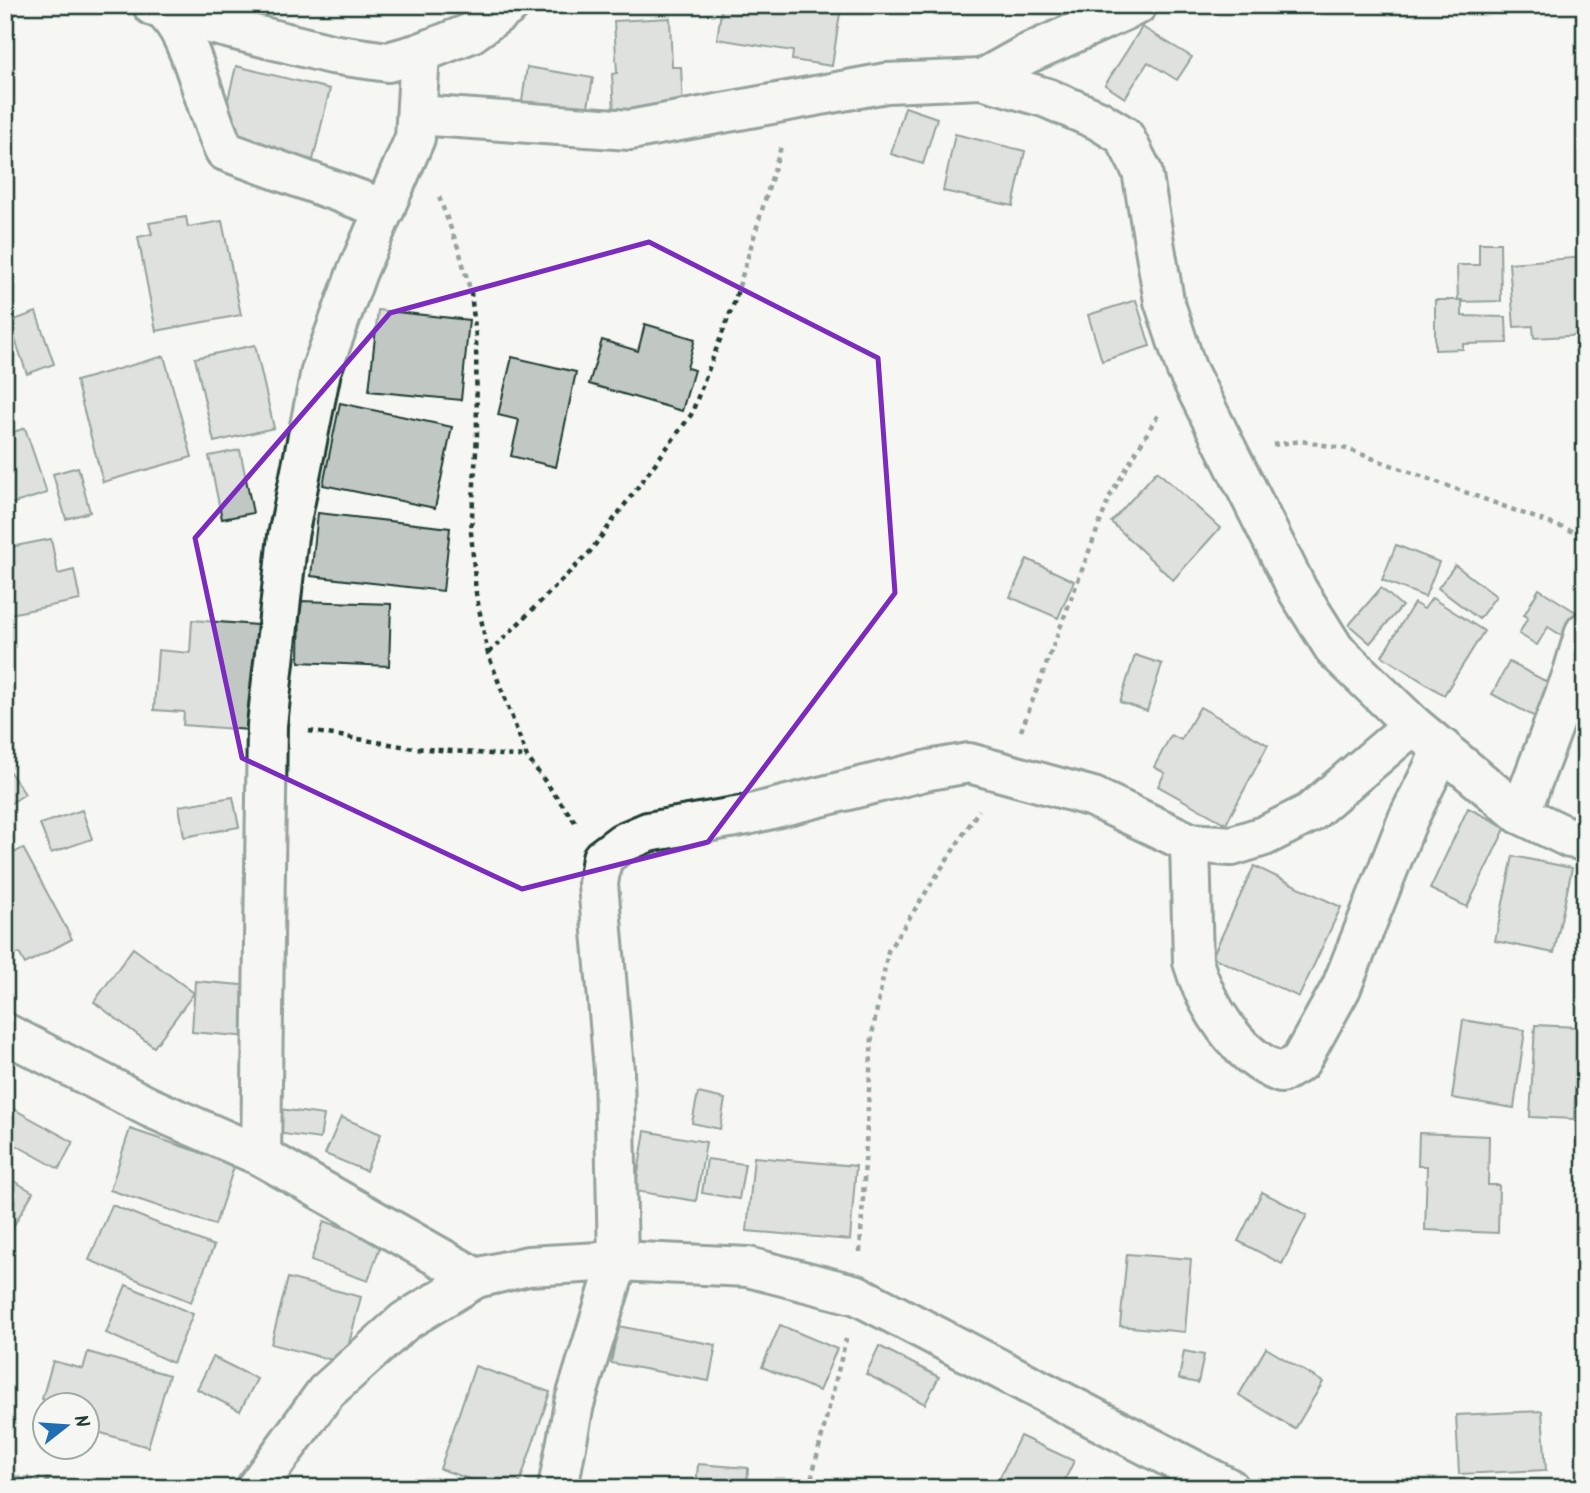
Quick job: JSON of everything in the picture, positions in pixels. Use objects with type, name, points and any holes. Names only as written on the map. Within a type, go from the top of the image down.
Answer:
[{"type":"street","points":[[159,9],[331,54],[388,62],[471,33],[510,5]]},
{"type":"street","points":[[982,79],[1027,54],[1137,5]]},
{"type":"street","points":[[159,9],[186,46],[215,132],[225,151],[385,209]]},
{"type":"street","points":[[261,1156],[267,725],[288,536],[321,371],[357,272],[385,209],[416,126],[420,53]]},
{"type":"street","points":[[416,126],[630,130],[886,83],[982,79],[1047,98],[1098,120],[1124,136],[1142,171],[1164,301],[1186,368],[1298,590],[1335,650],[1413,725],[1520,814],[1570,838],[1585,841]]},
{"type":"street","points":[[1520,814],[1572,676],[1585,632]]},
{"type":"street","points":[[558,1488],[574,1404],[618,1261],[614,1070],[598,884],[602,858],[622,843],[648,832],[747,815],[929,770],[969,763],[1093,797],[1190,843],[1232,846],[1264,836],[1310,813],[1413,725]]},
{"type":"street","points":[[1190,843],[1193,962],[1199,981],[1208,1003],[1231,1034],[1262,1066],[1281,1073],[1300,1062],[1341,988],[1408,819],[1443,748]]},
{"type":"street","points":[[5,1033],[149,1107],[261,1156],[476,1278]]},
{"type":"street","points":[[256,1488],[326,1392],[405,1321],[476,1278],[528,1266],[618,1261],[748,1267],[858,1295],[1229,1488]]},
{"type":"path","points":[[488,654],[589,553],[691,415],[753,244],[794,99]]},
{"type":"path","points":[[416,126],[471,293],[476,337],[477,435],[471,532],[476,593],[488,654],[527,757],[602,858]]},
{"type":"path","points":[[809,1488],[858,1295],[872,1035],[888,951],[921,895],[1006,771],[1110,496],[1186,368]]},
{"type":"path","points":[[1225,448],[1301,441],[1347,449],[1416,477],[1585,536]]},
{"type":"path","points":[[267,725],[414,748],[527,757]]},
{"type":"path","points":[[5,1477],[48,1480],[71,1488]]},
{"type":"highlighted area","points":[[649,242],[878,358],[895,593],[708,842],[522,889],[242,758],[195,538],[390,313]]},
{"type":"building","points":[[722,5],[749,5],[799,14],[801,5],[841,7],[832,66],[792,60],[793,51],[717,39]]},
{"type":"building","points":[[670,18],[672,67],[681,67],[683,109],[614,113],[612,74],[617,73],[614,21]]},
{"type":"building","points":[[1142,27],[1192,57],[1177,80],[1148,62],[1125,98],[1105,85]]},
{"type":"building","points":[[236,66],[330,89],[313,160],[219,137]]},
{"type":"building","points":[[527,67],[593,78],[586,118],[521,108]]},
{"type":"building","points":[[905,107],[937,118],[923,164],[891,154]]},
{"type":"building","points":[[955,134],[1025,151],[1013,206],[943,191]]},
{"type":"building","points":[[186,217],[188,227],[222,221],[241,315],[156,331],[138,237],[152,234],[149,223]]},
{"type":"building","points":[[1479,243],[1500,243],[1501,301],[1458,302],[1457,265],[1479,265]]},
{"type":"building","points":[[1585,257],[1585,335],[1534,338],[1533,326],[1514,327],[1509,263]]},
{"type":"building","points":[[1136,300],[1150,346],[1102,361],[1088,315]]},
{"type":"building","points":[[1435,300],[1462,300],[1462,316],[1506,317],[1507,343],[1463,344],[1463,349],[1435,350]]},
{"type":"building","points":[[378,310],[469,320],[461,400],[369,391]]},
{"type":"building","points":[[36,312],[54,364],[27,374],[9,322]]},
{"type":"building","points":[[645,324],[695,339],[687,368],[694,370],[682,411],[589,384],[602,340],[638,351]]},
{"type":"building","points":[[255,345],[274,428],[214,442],[195,358]]},
{"type":"building","points":[[164,356],[192,457],[103,482],[76,381]]},
{"type":"building","points":[[512,357],[576,372],[556,467],[511,456],[519,420],[498,415]]},
{"type":"building","points":[[340,403],[452,427],[435,508],[323,485]]},
{"type":"building","points":[[25,428],[47,493],[5,506],[5,435]]},
{"type":"building","points":[[240,450],[253,513],[222,519],[209,456]]},
{"type":"building","points":[[78,467],[90,512],[66,519],[53,474]]},
{"type":"building","points":[[1157,471],[1220,528],[1173,580],[1111,522]]},
{"type":"building","points":[[318,513],[450,528],[443,591],[311,576]]},
{"type":"building","points":[[51,539],[58,574],[74,570],[80,600],[5,615],[5,548]]},
{"type":"building","points":[[1396,545],[1439,562],[1425,597],[1382,580]]},
{"type":"building","points":[[1027,559],[1074,581],[1058,618],[1010,597]]},
{"type":"building","points":[[1455,565],[1496,596],[1479,619],[1438,588]]},
{"type":"building","points":[[1381,588],[1402,606],[1370,643],[1349,625]]},
{"type":"building","points":[[1539,589],[1579,614],[1566,638],[1548,627],[1537,645],[1519,634],[1528,617],[1524,615]]},
{"type":"building","points":[[1432,598],[1484,631],[1444,695],[1382,656],[1414,603],[1424,609]]},
{"type":"building","points":[[300,601],[391,604],[389,666],[299,662]]},
{"type":"building","points":[[192,620],[257,625],[249,730],[183,725],[184,712],[154,710],[158,650],[190,653]]},
{"type":"building","points":[[1135,655],[1162,664],[1147,711],[1120,702]]},
{"type":"building","points":[[1509,662],[1551,684],[1535,717],[1492,694]]},
{"type":"building","points":[[1200,707],[1268,745],[1226,824],[1158,786],[1165,773],[1154,767],[1171,735],[1181,740]]},
{"type":"building","points":[[5,765],[25,794],[5,807]]},
{"type":"building","points":[[233,797],[239,827],[184,837],[179,806]]},
{"type":"building","points":[[1468,808],[1506,827],[1467,907],[1430,889]]},
{"type":"building","points":[[82,810],[92,839],[51,853],[40,824]]},
{"type":"building","points":[[23,848],[72,939],[25,964],[19,953],[5,961],[5,858]]},
{"type":"building","points":[[1513,856],[1572,868],[1554,953],[1495,941]]},
{"type":"building","points":[[1254,866],[1341,907],[1299,997],[1212,957]]},
{"type":"building","points":[[133,948],[194,993],[154,1047],[94,1002]]},
{"type":"building","points":[[195,981],[252,986],[249,1037],[192,1032]]},
{"type":"building","points":[[1463,1020],[1525,1030],[1514,1108],[1452,1098]]},
{"type":"building","points":[[1535,1025],[1578,1027],[1574,1119],[1530,1117]]},
{"type":"building","points":[[698,1093],[725,1099],[720,1129],[692,1123]]},
{"type":"building","points":[[10,1107],[73,1142],[59,1169],[5,1139],[5,1115]]},
{"type":"building","points":[[280,1109],[324,1115],[320,1139],[276,1133]]},
{"type":"building","points":[[341,1117],[381,1134],[366,1171],[325,1154]]},
{"type":"building","points":[[130,1129],[235,1164],[215,1225],[110,1190]]},
{"type":"building","points":[[645,1131],[706,1142],[696,1201],[635,1191]]},
{"type":"building","points":[[1419,1133],[1489,1136],[1488,1185],[1499,1185],[1498,1233],[1425,1230],[1427,1166],[1418,1166]]},
{"type":"building","points":[[754,1157],[856,1166],[850,1240],[747,1231]]},
{"type":"building","points":[[707,1159],[745,1164],[739,1199],[702,1193]]},
{"type":"building","points":[[5,1176],[33,1192],[9,1234],[5,1232]]},
{"type":"building","points":[[1262,1192],[1307,1215],[1282,1264],[1238,1241]]},
{"type":"building","points":[[112,1205],[214,1246],[191,1302],[89,1260]]},
{"type":"building","points":[[324,1221],[382,1241],[368,1281],[311,1261]]},
{"type":"building","points":[[1127,1254],[1191,1259],[1185,1332],[1120,1326]]},
{"type":"building","points":[[288,1278],[361,1297],[344,1363],[271,1344]]},
{"type":"building","points":[[126,1285],[193,1314],[173,1363],[106,1333]]},
{"type":"building","points":[[780,1325],[837,1349],[819,1391],[762,1367]]},
{"type":"building","points":[[618,1326],[716,1345],[709,1381],[611,1363]]},
{"type":"building","points":[[879,1346],[939,1377],[925,1404],[866,1374]]},
{"type":"building","points":[[1266,1348],[1323,1382],[1295,1429],[1239,1395]]},
{"type":"building","points":[[1184,1351],[1204,1355],[1198,1383],[1179,1379]]},
{"type":"building","points":[[88,1352],[169,1375],[148,1447],[102,1433],[102,1392],[44,1392],[53,1361],[83,1369]]},
{"type":"building","points":[[213,1357],[257,1379],[240,1411],[197,1389]]},
{"type":"building","points":[[475,1366],[550,1392],[518,1488],[495,1488],[440,1469]]},
{"type":"building","points":[[1542,1411],[1546,1470],[1459,1474],[1456,1415]]},
{"type":"building","points":[[1020,1436],[1074,1461],[1061,1488],[1002,1488],[996,1485]]},
{"type":"building","points":[[698,1464],[748,1468],[747,1488],[696,1488]]}]
